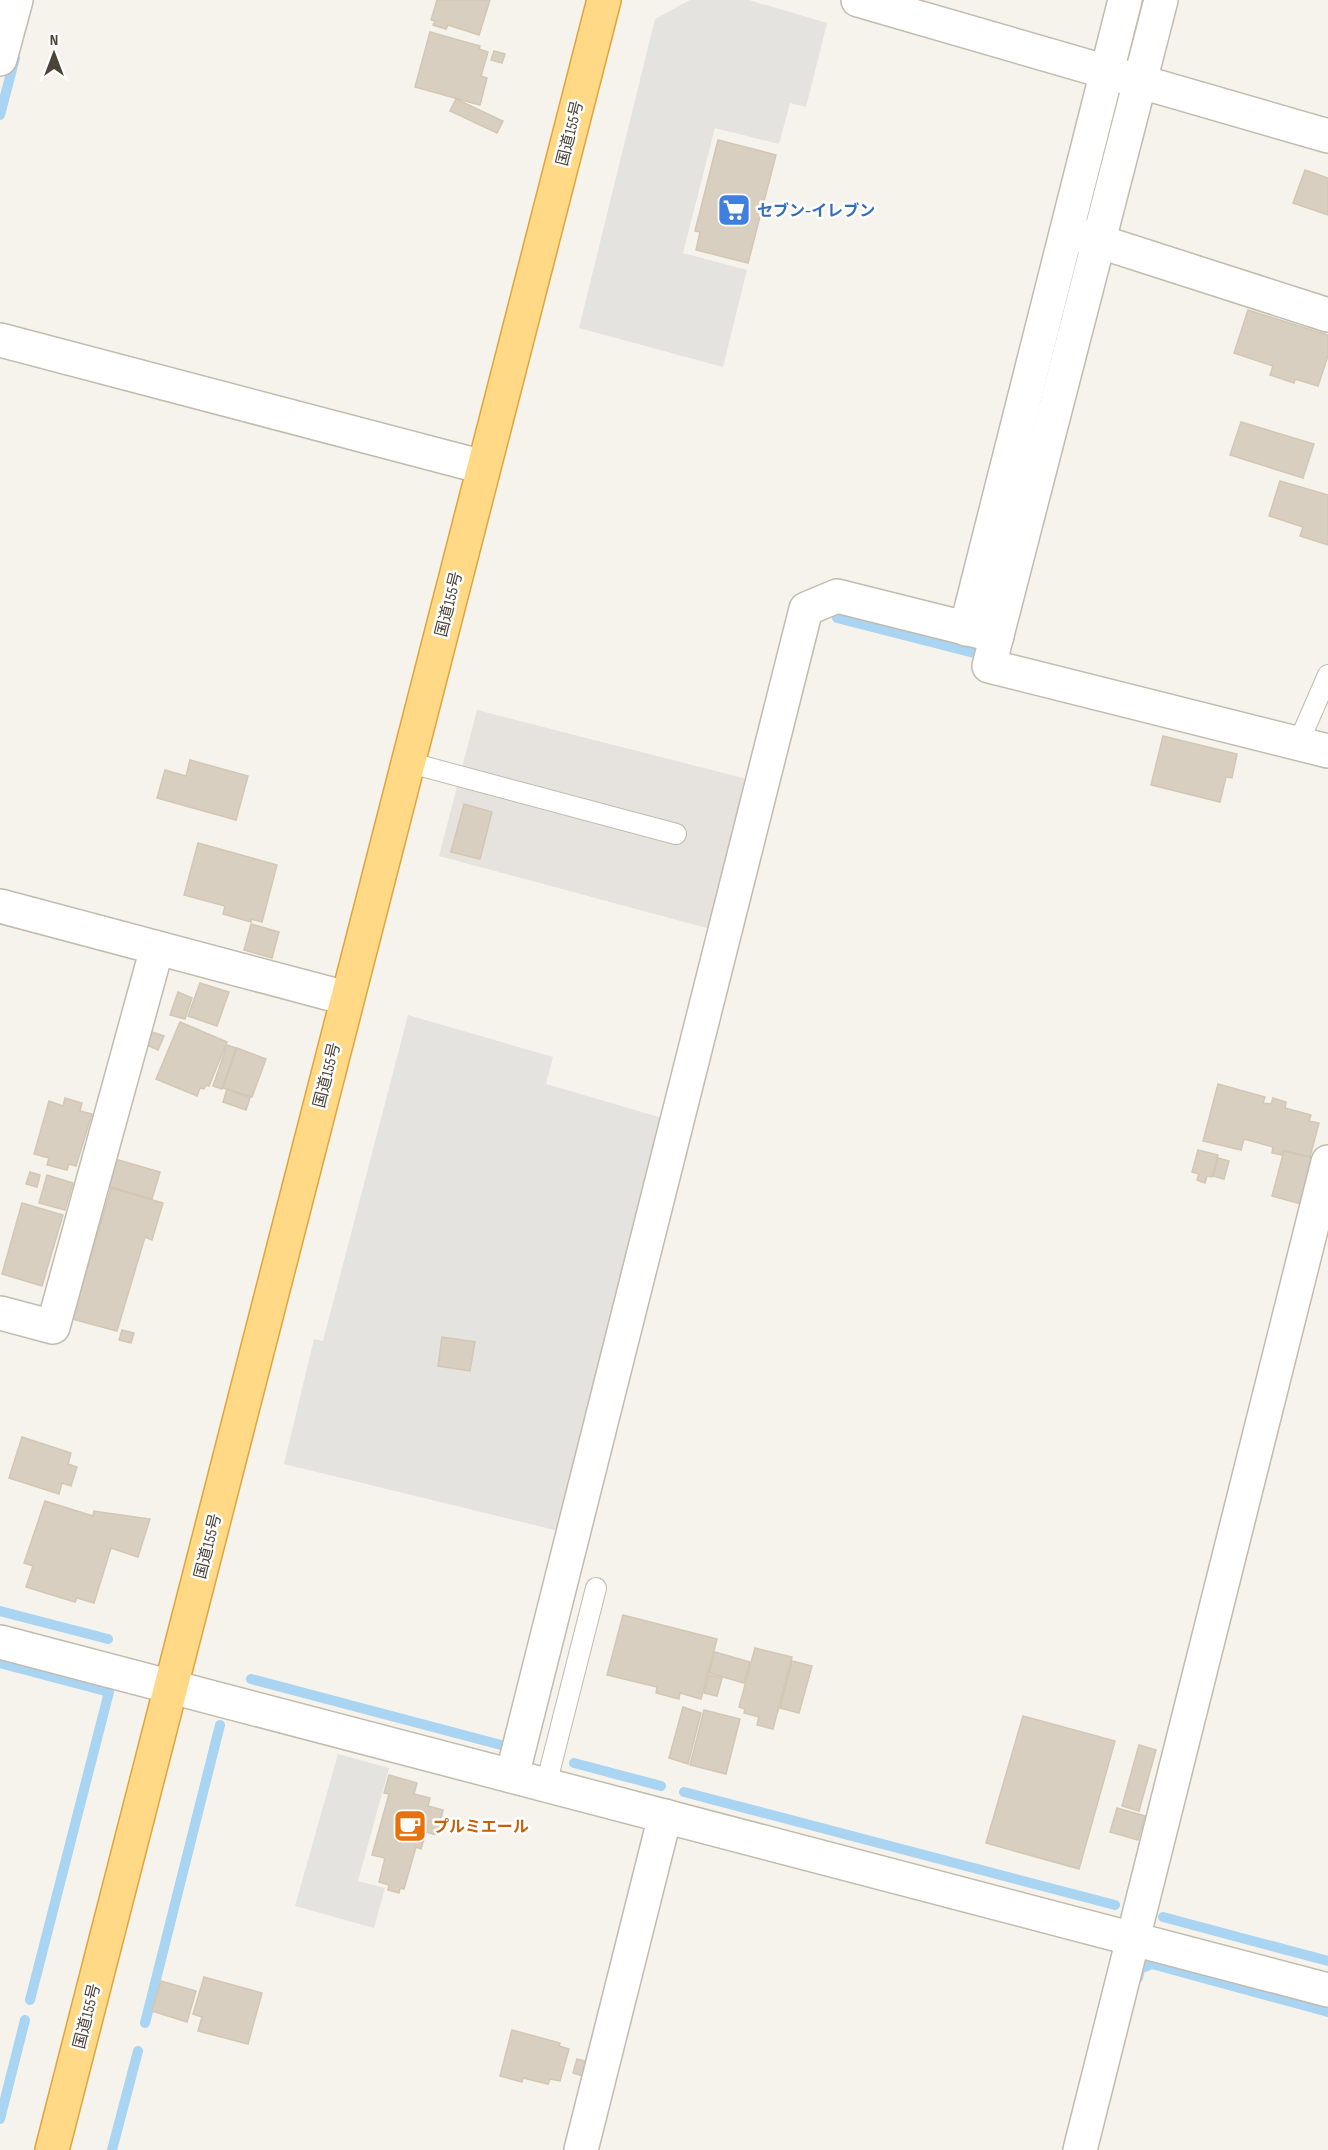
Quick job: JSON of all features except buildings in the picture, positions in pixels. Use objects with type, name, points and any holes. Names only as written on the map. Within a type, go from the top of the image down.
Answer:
[{"type":"highway","name":"国道155号","points":[[52,2150],[604,0]]},
{"type":"street","points":[[0,59],[16,0]]},
{"type":"street","points":[[858,0],[1105,74],[1328,136]]},
{"type":"street","points":[[1125,0],[1066,231],[982,632],[989,666],[1313,747]]},
{"type":"street","points":[[982,632],[1099,241],[1161,0]]},
{"type":"street","points":[[1066,231],[1328,315]]},
{"type":"street","points":[[0,340],[483,467]]},
{"type":"street","points":[[512,1776],[806,609],[837,596],[982,632]]},
{"type":"street","points":[[0,906],[346,998]]},
{"type":"street","points":[[0,1313],[53,1327],[157,948]]},
{"type":"street","points":[[1080,2150],[1328,1162]]},
{"type":"street","points":[[0,1642],[1328,1990]]},
{"type":"street","points":[[581,2150],[665,1816]]},
{"type":"lane","points":[[1313,747],[1328,675]]},
{"type":"lane","points":[[407,762],[676,834]]},
{"type":"lane","points":[[546,1785],[596,1588]]},
{"type":"shaded area","points":[[690,0],[749,0],[827,23],[806,107],[790,103],[779,144],[715,128],[683,253],[747,270],[723,367],[579,328],[655,19]]},
{"type":"shaded area","points":[[477,710],[751,780],[714,930],[439,856]]},
{"type":"shaded area","points":[[408,1015],[553,1057],[546,1084],[666,1119],[563,1532],[284,1464],[314,1339],[323,1341]]},
{"type":"shaded area","points":[[338,1754],[389,1768],[358,1881],[385,1888],[374,1928],[295,1906]]},
{"type":"waterway","points":[[1131,43],[1142,0]]},
{"type":"waterway","points":[[0,115],[15,58]]},
{"type":"waterway","points":[[837,618],[978,654]]},
{"type":"waterway","points":[[0,1611],[108,1639]]},
{"type":"waterway","points":[[0,1663],[109,1692],[30,2000]]},
{"type":"waterway","points":[[251,1679],[505,1746]]},
{"type":"waterway","points":[[145,2023],[220,1725]]},
{"type":"waterway","points":[[574,1763],[661,1786]]},
{"type":"waterway","points":[[684,1792],[1115,1905]]},
{"type":"waterway","points":[[1163,1917],[1328,1961]]},
{"type":"waterway","points":[[1138,1978],[1140,1969],[1152,1964],[1328,2012]]},
{"type":"waterway","points":[[0,2119],[25,2020]]},
{"type":"waterway","points":[[112,2150],[138,2051]]},
{"type":"place","name":"セブン-イレブン","points":[[734,210]]},
{"type":"place","name":"プルミエール","points":[[410,1826]]}]
